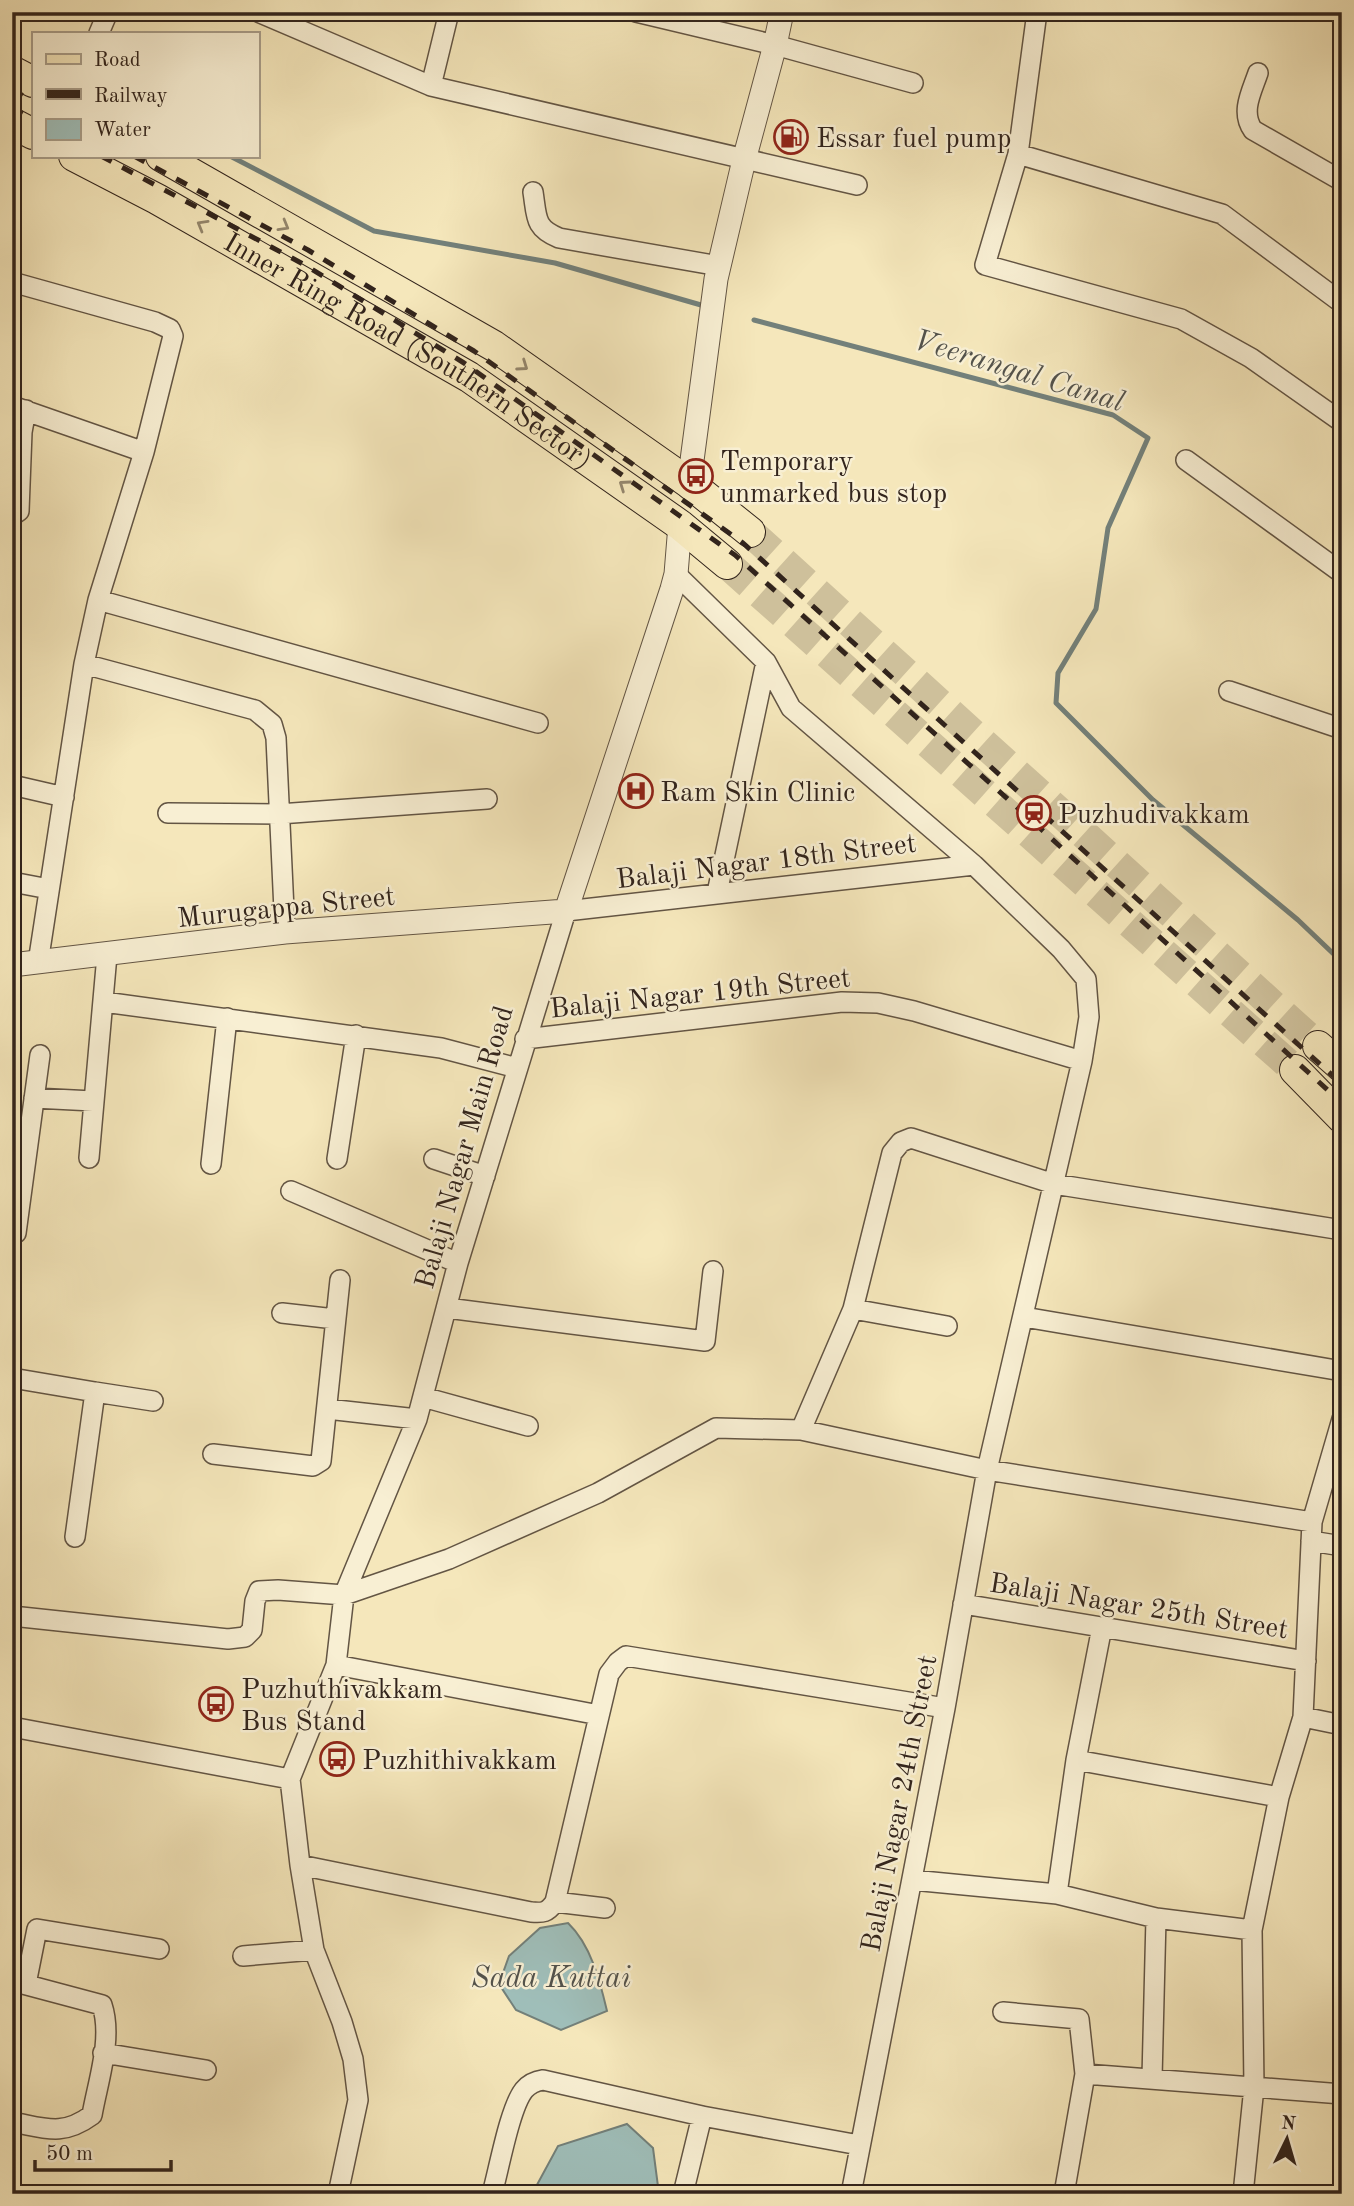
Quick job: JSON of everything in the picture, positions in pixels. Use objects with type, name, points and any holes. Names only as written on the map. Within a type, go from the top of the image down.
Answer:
[{"type":"main road","points":[[12,71],[32,81]]},
{"type":"main road","points":[[12,123],[32,133]]},
{"type":"main road","name":"Inner Ring Road (Southern Sector)","points":[[78,158],[157,199],[470,377],[680,525],[727,564]]},
{"type":"main road","name":"Inner Ring Road (Southern Sector)","points":[[165,158],[494,346],[689,483],[750,532]]},
{"type":"main road","points":[[470,377],[494,346]]},
{"type":"main road","points":[[1318,1046],[1342,1067]]},
{"type":"main road","points":[[1295,1070],[1342,1118]]},
{"type":"street","points":[[99,32],[108,12]]},
{"type":"street","points":[[257,12],[430,86],[858,185]]},
{"type":"street","points":[[430,86],[449,12]]},
{"type":"street","points":[[636,12],[913,83]]},
{"type":"street","points":[[689,483],[718,272],[782,12]]},
{"type":"street","points":[[1037,12],[1018,154],[985,265],[1181,319],[1251,358],[1342,422]]},
{"type":"street","points":[[1258,73],[1246,114],[1253,130],[1342,181]]},
{"type":"street","points":[[1018,154],[1222,214],[1342,303]]},
{"type":"street","points":[[533,192],[537,221],[543,231],[559,238],[718,272]]},
{"type":"street","points":[[12,282],[155,321],[170,330],[173,336],[144,452],[97,600],[84,664],[38,963]]},
{"type":"street","points":[[12,516],[19,511],[22,432],[19,408],[144,452]]},
{"type":"street","points":[[1185,460],[1342,573]]},
{"type":"street","name":"Balaji Nagar Main Road","points":[[290,1779],[336,1665],[344,1595],[417,1419],[458,1263],[525,1039],[676,574],[680,525]]},
{"type":"street","name":"Balaji Nagar 24th Street","points":[[676,574],[766,662],[791,708],[974,865],[1060,949],[1086,979],[1089,1017],[1083,1061],[987,1470],[945,1708],[851,2194]]},
{"type":"street","points":[[97,600],[538,723]]},
{"type":"street","points":[[717,893],[766,662]]},
{"type":"street","points":[[84,664],[255,710],[272,724],[276,738],[285,932]]},
{"type":"street","points":[[1229,691],[1342,729]]},
{"type":"street","points":[[12,785],[64,797]]},
{"type":"street","points":[[168,813],[279,814],[486,799]]},
{"type":"street","name":"Balaji Nagar 18th Street","points":[[566,911],[974,865]]},
{"type":"street","points":[[12,881],[49,888]]},
{"type":"street","name":"Murugappa Street","points":[[12,965],[285,932],[566,911]]},
{"type":"street","points":[[89,1158],[107,955]]},
{"type":"street","points":[[104,1002],[441,1048],[517,1068]]},
{"type":"street","name":"Balaji Nagar 19th Street","points":[[525,1039],[842,1002],[878,1003],[914,1011],[1083,1061]]},
{"type":"street","points":[[211,1164],[227,1018]]},
{"type":"street","points":[[337,1159],[356,1035]]},
{"type":"street","points":[[16,1233],[40,1055]]},
{"type":"street","points":[[34,1098],[93,1101]]},
{"type":"street","points":[[801,1430],[853,1309],[892,1153],[901,1142],[911,1138],[1054,1184],[1342,1230]]},
{"type":"street","points":[[434,1159],[485,1176]]},
{"type":"street","points":[[291,1191],[458,1263]]},
{"type":"street","points":[[447,1308],[705,1341],[713,1271]]},
{"type":"street","points":[[212,1454],[317,1465],[323,1457],[340,1280]]},
{"type":"street","points":[[853,1309],[947,1326]]},
{"type":"street","points":[[282,1313],[335,1319]]},
{"type":"street","points":[[1024,1317],[1342,1371]]},
{"type":"street","points":[[12,1378],[153,1401]]},
{"type":"street","points":[[75,1537],[95,1392]]},
{"type":"street","points":[[423,1397],[528,1426]]},
{"type":"street","points":[[327,1409],[417,1419]]},
{"type":"street","points":[[1243,2194],[1254,2087],[1252,1930],[1279,1797],[1303,1717],[1311,1532],[1342,1419]]},
{"type":"street","points":[[12,1616],[228,1639],[245,1637],[252,1630],[255,1601],[259,1591],[344,1595],[449,1559],[586,1499],[716,1428],[801,1430],[987,1470],[1311,1532],[1342,1546]]},
{"type":"street","name":"Balaji Nagar 25th Street","points":[[963,1604],[1306,1661]]},
{"type":"street","points":[[1057,1894],[1076,1760],[1102,1627]]},
{"type":"street","points":[[300,1865],[531,1912],[544,1913],[549,1910],[555,1902],[609,1674],[618,1662],[626,1657],[945,1708]]},
{"type":"street","points":[[336,1665],[599,1715]]},
{"type":"street","points":[[1303,1717],[1342,1725]]},
{"type":"street","points":[[12,1727],[290,1779],[314,1950],[342,2022],[353,2059],[358,2100],[338,2194]]},
{"type":"street","points":[[1076,1760],[1279,1797]]},
{"type":"street","points":[[912,1880],[1057,1894],[1156,1918],[1252,1930]]},
{"type":"street","points":[[555,1902],[606,1908]]},
{"type":"street","points":[[1152,2078],[1156,1918]]},
{"type":"street","points":[[12,2122],[54,2130],[76,2127],[92,2115],[103,2053],[107,2019],[102,2005],[19,1982],[37,1929],[159,1949]]},
{"type":"street","points":[[243,1956],[314,1950]]},
{"type":"street","points":[[1003,2012],[1079,2019],[1085,2074],[1064,2194]]},
{"type":"street","points":[[103,2053],[206,2070]]},
{"type":"street","points":[[1085,2074],[1342,2094]]},
{"type":"street","points":[[492,2194],[516,2106],[524,2090],[534,2081],[543,2080],[702,2116],[859,2145]]},
{"type":"street","points":[[683,2194],[702,2116]]},
{"type":"water","name":"Sada Kuttai","points":[[568,1923],[589,1953],[607,2011],[561,2030],[516,2010],[499,1984],[509,1956],[540,1928]]},
{"type":"water","points":[[627,2124],[653,2148],[659,2194],[532,2194],[558,2146]]},
{"type":"waterway","name":"Veerangal Canal","points":[[234,158],[374,231],[555,263],[701,305]]},
{"type":"waterway","name":"Veerangal Canal","points":[[754,320],[1113,415],[1148,438],[1108,528],[1096,609],[1058,673],[1056,703],[1153,800],[1298,920],[1342,962]]},
{"type":"tunnel","points":[[750,532],[1318,1046]]},
{"type":"tunnel","points":[[727,564],[1295,1070]]},
{"type":"railway","points":[[12,90],[32,100]]},
{"type":"railway","points":[[12,108],[32,118]]},
{"type":"railway","points":[[105,158],[305,265],[464,363],[735,555],[1342,1103]]},
{"type":"railway","points":[[138,158],[308,250],[474,351],[743,543],[1342,1084]]},
{"type":"place","name":"Essar fuel pump","points":[[791,137]]},
{"type":"place","name":"Temporary unmarked bus stop","points":[[696,476]]},
{"type":"place","name":"Ram Skin Clinic","points":[[636,791]]},
{"type":"place","name":"Puzhudivakkam","points":[[1034,813]]},
{"type":"place","name":"Puzhuthivakkam Bus Stand","points":[[216,1704]]},
{"type":"place","name":"Puzhithivakkam","points":[[337,1759]]}]
